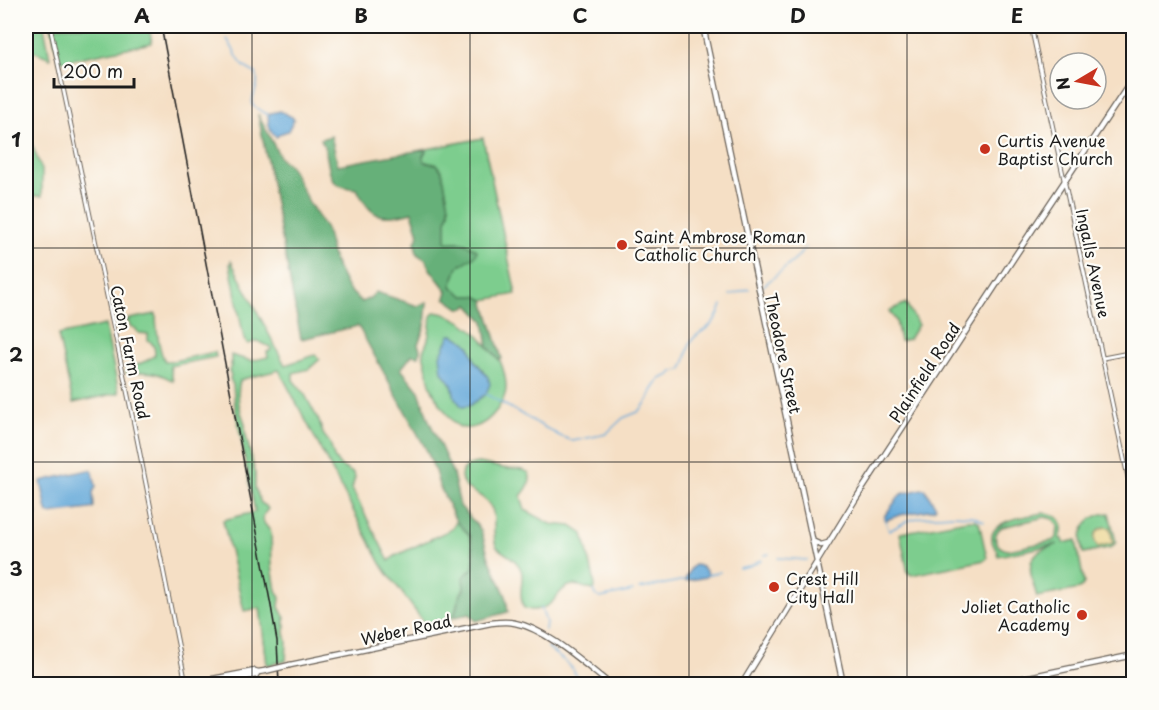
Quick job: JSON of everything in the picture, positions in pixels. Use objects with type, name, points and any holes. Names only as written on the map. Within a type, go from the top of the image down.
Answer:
[{"type":"main road","name":"Theodore Street","points":[[703,26],[843,684]]},
{"type":"main road","name":"Plainfield Road","points":[[741,684],[816,561],[1134,77]]},
{"type":"main road","points":[[812,541],[821,545],[828,543]]},
{"type":"main road","points":[[807,577],[816,579],[822,585]]},
{"type":"main road","name":"Weber Road","points":[[186,684],[265,671],[501,622],[527,626],[554,641],[610,684]]},
{"type":"main road","points":[[995,684],[1134,655]]},
{"type":"main road","name":"Weber Road","points":[[210,684],[256,675],[258,672]]},
{"type":"street","name":"Caton Farm Road","points":[[50,26],[186,684]]},
{"type":"street","name":"Ingalls Avenue","points":[[1030,26],[1134,505]]},
{"type":"street","points":[[1102,358],[1134,352]]},
{"type":"green space","points":[[26,26],[44,26],[50,58],[26,48]]},
{"type":"green space","points":[[51,26],[149,26],[152,43],[59,62]]},
{"type":"green space","points":[[258,114],[281,159],[290,166],[326,229],[334,261],[348,289],[362,302],[376,292],[418,306],[427,302],[425,326],[418,344],[419,356],[412,355],[401,369],[419,391],[428,418],[453,474],[460,506],[481,530],[489,558],[506,596],[508,612],[476,621],[470,614],[454,617],[464,589],[463,577],[473,568],[474,555],[470,536],[456,521],[439,485],[426,449],[358,326],[301,339]]},
{"type":"green space","points":[[26,130],[42,170],[42,196],[26,196]]},
{"type":"green space","points":[[331,136],[338,165],[427,149],[423,156],[424,161],[437,164],[442,171],[449,206],[446,220],[446,242],[462,243],[477,250],[476,255],[458,267],[451,286],[464,296],[476,296],[484,300],[502,359],[499,360],[488,347],[484,321],[469,305],[459,308],[445,298],[447,291],[426,260],[417,254],[415,242],[419,234],[412,212],[392,216],[378,215],[367,206],[357,189],[335,183],[330,174],[321,139]]},
{"type":"green space","points":[[483,138],[516,294],[484,300],[476,296],[464,296],[451,286],[459,264],[446,242],[446,220],[449,206],[442,171],[440,167],[424,161],[423,156],[427,149]]},
{"type":"green space","points":[[231,261],[285,365],[315,355],[320,359],[309,369],[293,373],[293,380],[305,395],[319,421],[334,457],[340,466],[353,473],[355,477],[352,489],[389,561],[452,529],[456,521],[469,535],[474,563],[452,618],[436,622],[433,628],[428,628],[383,567],[279,370],[243,379],[238,389],[239,404],[255,473],[255,488],[261,503],[268,509],[263,519],[271,532],[272,566],[276,590],[280,598],[279,607],[285,618],[287,641],[286,661],[267,665],[260,608],[244,611],[223,520],[255,512],[233,385],[230,379],[231,355],[251,361],[268,357],[267,352],[271,350],[270,347],[258,341],[248,344],[244,340]]},
{"type":"green space","points":[[906,303],[918,325],[909,339],[900,341],[896,321],[889,311]]},
{"type":"green space","points":[[435,312],[442,313],[464,324],[477,334],[500,362],[504,372],[505,394],[491,417],[476,427],[460,427],[455,424],[432,390],[423,352],[428,341],[431,316]],"holes":[[[460,338],[470,347],[475,361],[483,370],[455,398],[452,385],[445,374],[446,342]]]},
{"type":"green space","points":[[156,314],[157,331],[165,361],[215,352],[216,357],[170,366],[173,381],[150,372],[126,373],[126,369],[155,355],[154,348],[148,340],[148,334],[138,333],[128,321],[115,324],[113,322]]},
{"type":"green space","points":[[105,325],[119,393],[73,403],[58,335]]},
{"type":"green space","points":[[478,463],[529,473],[528,485],[521,496],[525,510],[551,524],[571,526],[583,534],[594,579],[594,590],[572,585],[563,589],[545,607],[534,610],[523,607],[522,572],[515,561],[496,546],[492,509],[486,500],[466,487],[462,480],[463,469]]},
{"type":"green space","points":[[1044,513],[1055,515],[1061,521],[1060,539],[1063,539],[1064,543],[1076,540],[1084,583],[1080,589],[1037,597],[1031,572],[1032,560],[1040,551],[1058,544],[998,556],[999,552],[992,540],[993,533],[1003,523],[1020,517]],"holes":[[[1045,517],[1053,519],[1058,525],[1057,537],[1052,541],[1008,550],[997,544],[996,534],[1002,527]]]},
{"type":"green space","points":[[1109,513],[1116,542],[1112,547],[1083,553],[1081,538],[1085,526],[1094,517]]},
{"type":"green space","points":[[967,520],[979,522],[987,558],[985,560],[912,575],[908,573],[900,533]]},
{"type":"sand","points":[[1105,527],[1110,528],[1113,543],[1098,547],[1095,535]]},
{"type":"water","points":[[280,111],[294,119],[288,131],[276,137],[270,130],[268,115]]},
{"type":"water","points":[[450,335],[454,335],[470,347],[475,361],[488,377],[490,384],[486,394],[469,406],[462,407],[455,398],[452,385],[442,372],[440,355]]},
{"type":"water","points":[[88,470],[93,472],[96,487],[93,492],[94,507],[49,514],[41,481]]},
{"type":"water","points":[[26,482],[30,486],[36,514],[34,519],[26,522]]},
{"type":"water","points":[[925,489],[936,507],[934,509],[884,519],[901,494]]},
{"type":"water","points":[[694,565],[702,567],[708,574],[706,577],[686,581],[691,568]]},
{"type":"waterway","points":[[221,26],[223,31]]},
{"type":"waterway","points":[[227,39],[241,63],[256,73],[257,83],[252,105],[268,115]]},
{"type":"waterway","points":[[763,286],[795,260],[806,247]]},
{"type":"waterway","points":[[730,295],[749,289]]},
{"type":"waterway","points":[[486,394],[573,441],[606,434],[623,418],[642,408],[660,379],[674,371],[681,370],[692,340],[709,327],[722,305]]},
{"type":"waterway","points":[[885,520],[889,531],[907,521],[921,517],[972,516],[984,521]]},
{"type":"waterway","points":[[765,555],[769,554]]},
{"type":"waterway","points":[[778,558],[807,560]]},
{"type":"waterway","points":[[739,568],[761,560]]},
{"type":"waterway","points":[[707,575],[720,572]]},
{"type":"waterway","points":[[639,589],[685,580]]},
{"type":"waterway","points":[[594,590],[600,598],[633,591]]},
{"type":"waterway","points":[[541,608],[546,622],[545,630]]},
{"type":"waterway","points":[[548,647],[571,667],[581,684]]},
{"type":"railway","points":[[161,26],[271,606],[277,641],[279,684]]},
{"type":"place","name":"Curtis Avenue Baptist Church","points":[[985,149]]},
{"type":"place","name":"Saint Ambrose Roman Catholic Church","points":[[622,245]]},
{"type":"place","name":"Crest Hill City Hall","points":[[774,587]]},
{"type":"place","name":"Joliet Catholic Academy","points":[[1082,615]]}]
